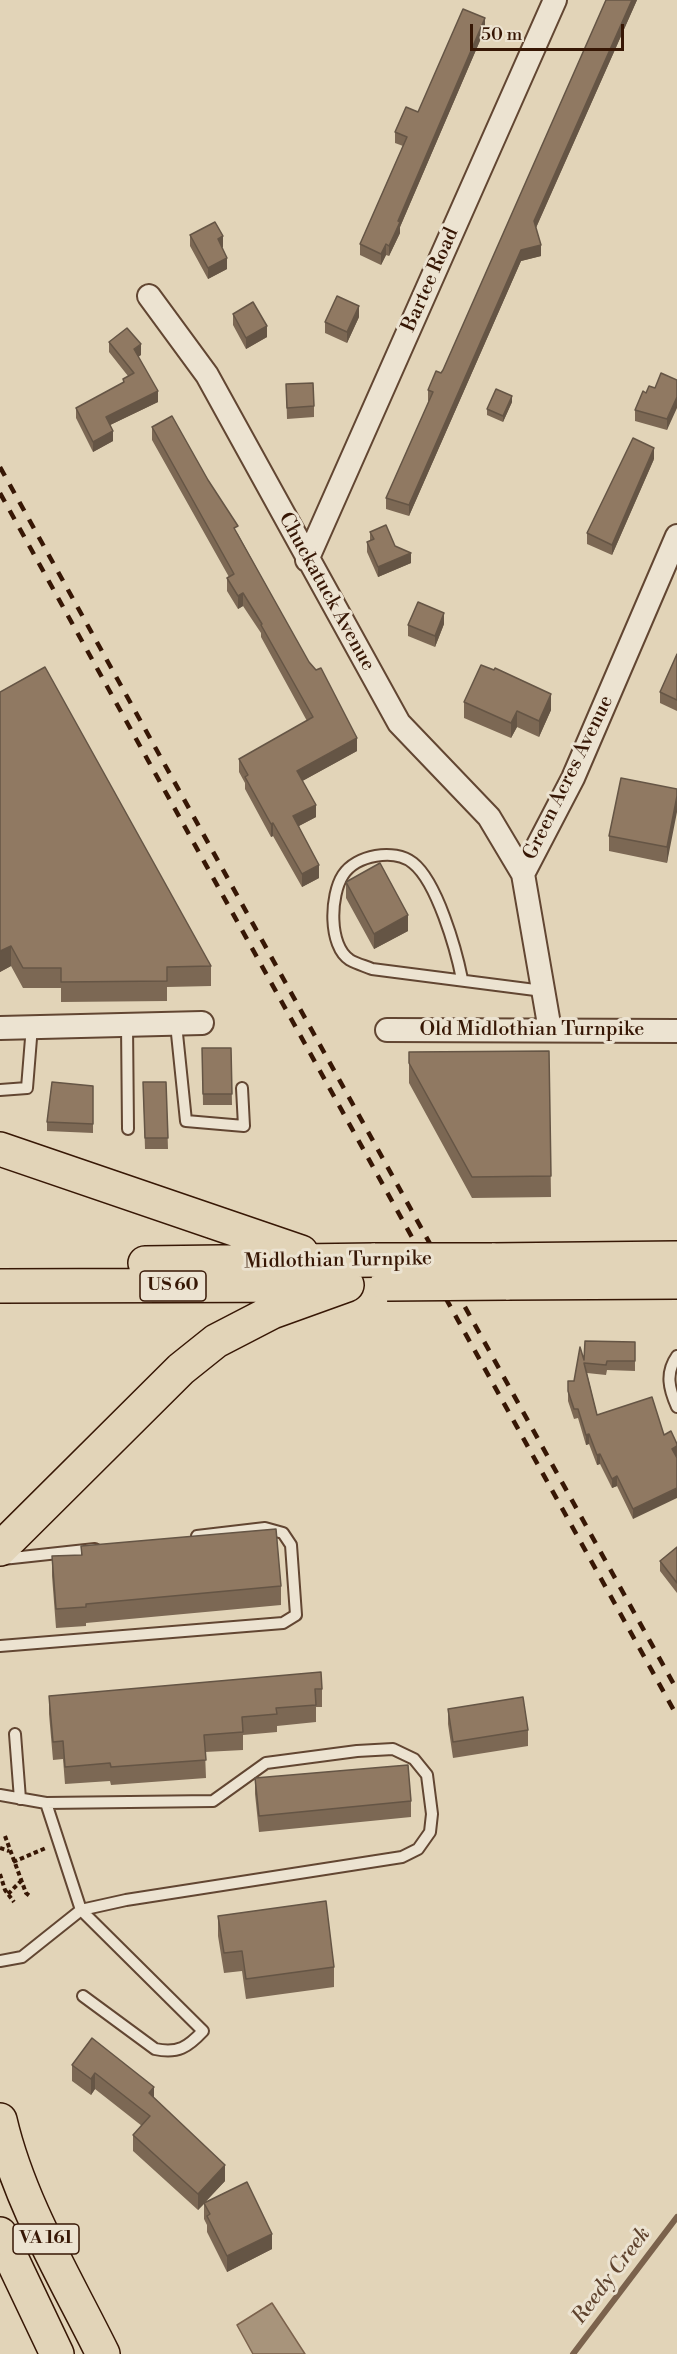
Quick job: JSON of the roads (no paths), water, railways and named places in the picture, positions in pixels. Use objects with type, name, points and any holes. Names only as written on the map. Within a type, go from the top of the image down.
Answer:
[{"type":"main road","points":[[0,1149],[279,1246],[340,1273]]},
{"type":"main road","name":"Midlothian Turnpike","points":[[0,1286],[340,1273],[499,1271],[677,1258]]},
{"type":"main road","name":"Midlothian Turnpike","points":[[0,1266],[340,1273]]},
{"type":"main road","name":"Midlothian Turnpike","points":[[499,1271],[677,1282]]},
{"type":"main road","points":[[0,1549],[181,1369],[216,1341],[340,1273]]},
{"type":"main road","name":"VA 161","points":[[0,2120],[12,2161],[38,2224],[103,2354]]},
{"type":"main road","name":"VA 161","points":[[0,2234],[57,2354]]},
{"type":"street","name":"Bartee Road","points":[[307,560],[555,0]]},
{"type":"street","name":"Chuckatuck Avenue","points":[[149,296],[207,375],[307,560],[399,723],[489,817],[523,874]]},
{"type":"street","name":"Green Acres Avenue","points":[[550,1030],[523,874],[573,778],[677,536]]},
{"type":"street","points":[[0,1028],[202,1023]]},
{"type":"street","name":"Old Midlothian Turnpike","points":[[387,1030],[677,1031]]},
{"type":"lane","points":[[462,979],[453,939],[425,878],[413,863],[395,854],[377,854],[343,874],[337,891],[333,923],[337,945],[349,960],[372,969],[543,991]]},
{"type":"lane","points":[[127,1024],[128,1129]]},
{"type":"lane","points":[[176,1024],[186,1121],[244,1125],[242,1088]]},
{"type":"lane","points":[[0,1090],[27,1088],[33,1026]]},
{"type":"lane","points":[[677,1356],[669,1373],[670,1391],[677,1407]]},
{"type":"lane","points":[[0,1646],[283,1623],[296,1615],[291,1545],[283,1533],[265,1528],[185,1538]]},
{"type":"lane","points":[[0,1559],[106,1548]]},
{"type":"lane","points":[[15,1734],[20,1799]]},
{"type":"lane","points":[[0,1795],[46,1803],[213,1801],[266,1763],[357,1751],[393,1749],[414,1759],[427,1775],[432,1814],[430,1832],[418,1849],[402,1857],[126,1900],[81,1910],[22,1957],[0,1961]]},
{"type":"lane","points":[[46,1803],[81,1910],[203,2031],[182,2049],[168,2052],[155,2049],[83,1996]]},
{"type":"waterway","name":"Reedy Creek","points":[[573,2354],[677,2217]]},
{"type":"railway","points":[[0,467],[677,1690]]},
{"type":"railway","points":[[0,493],[677,1716]]}]
